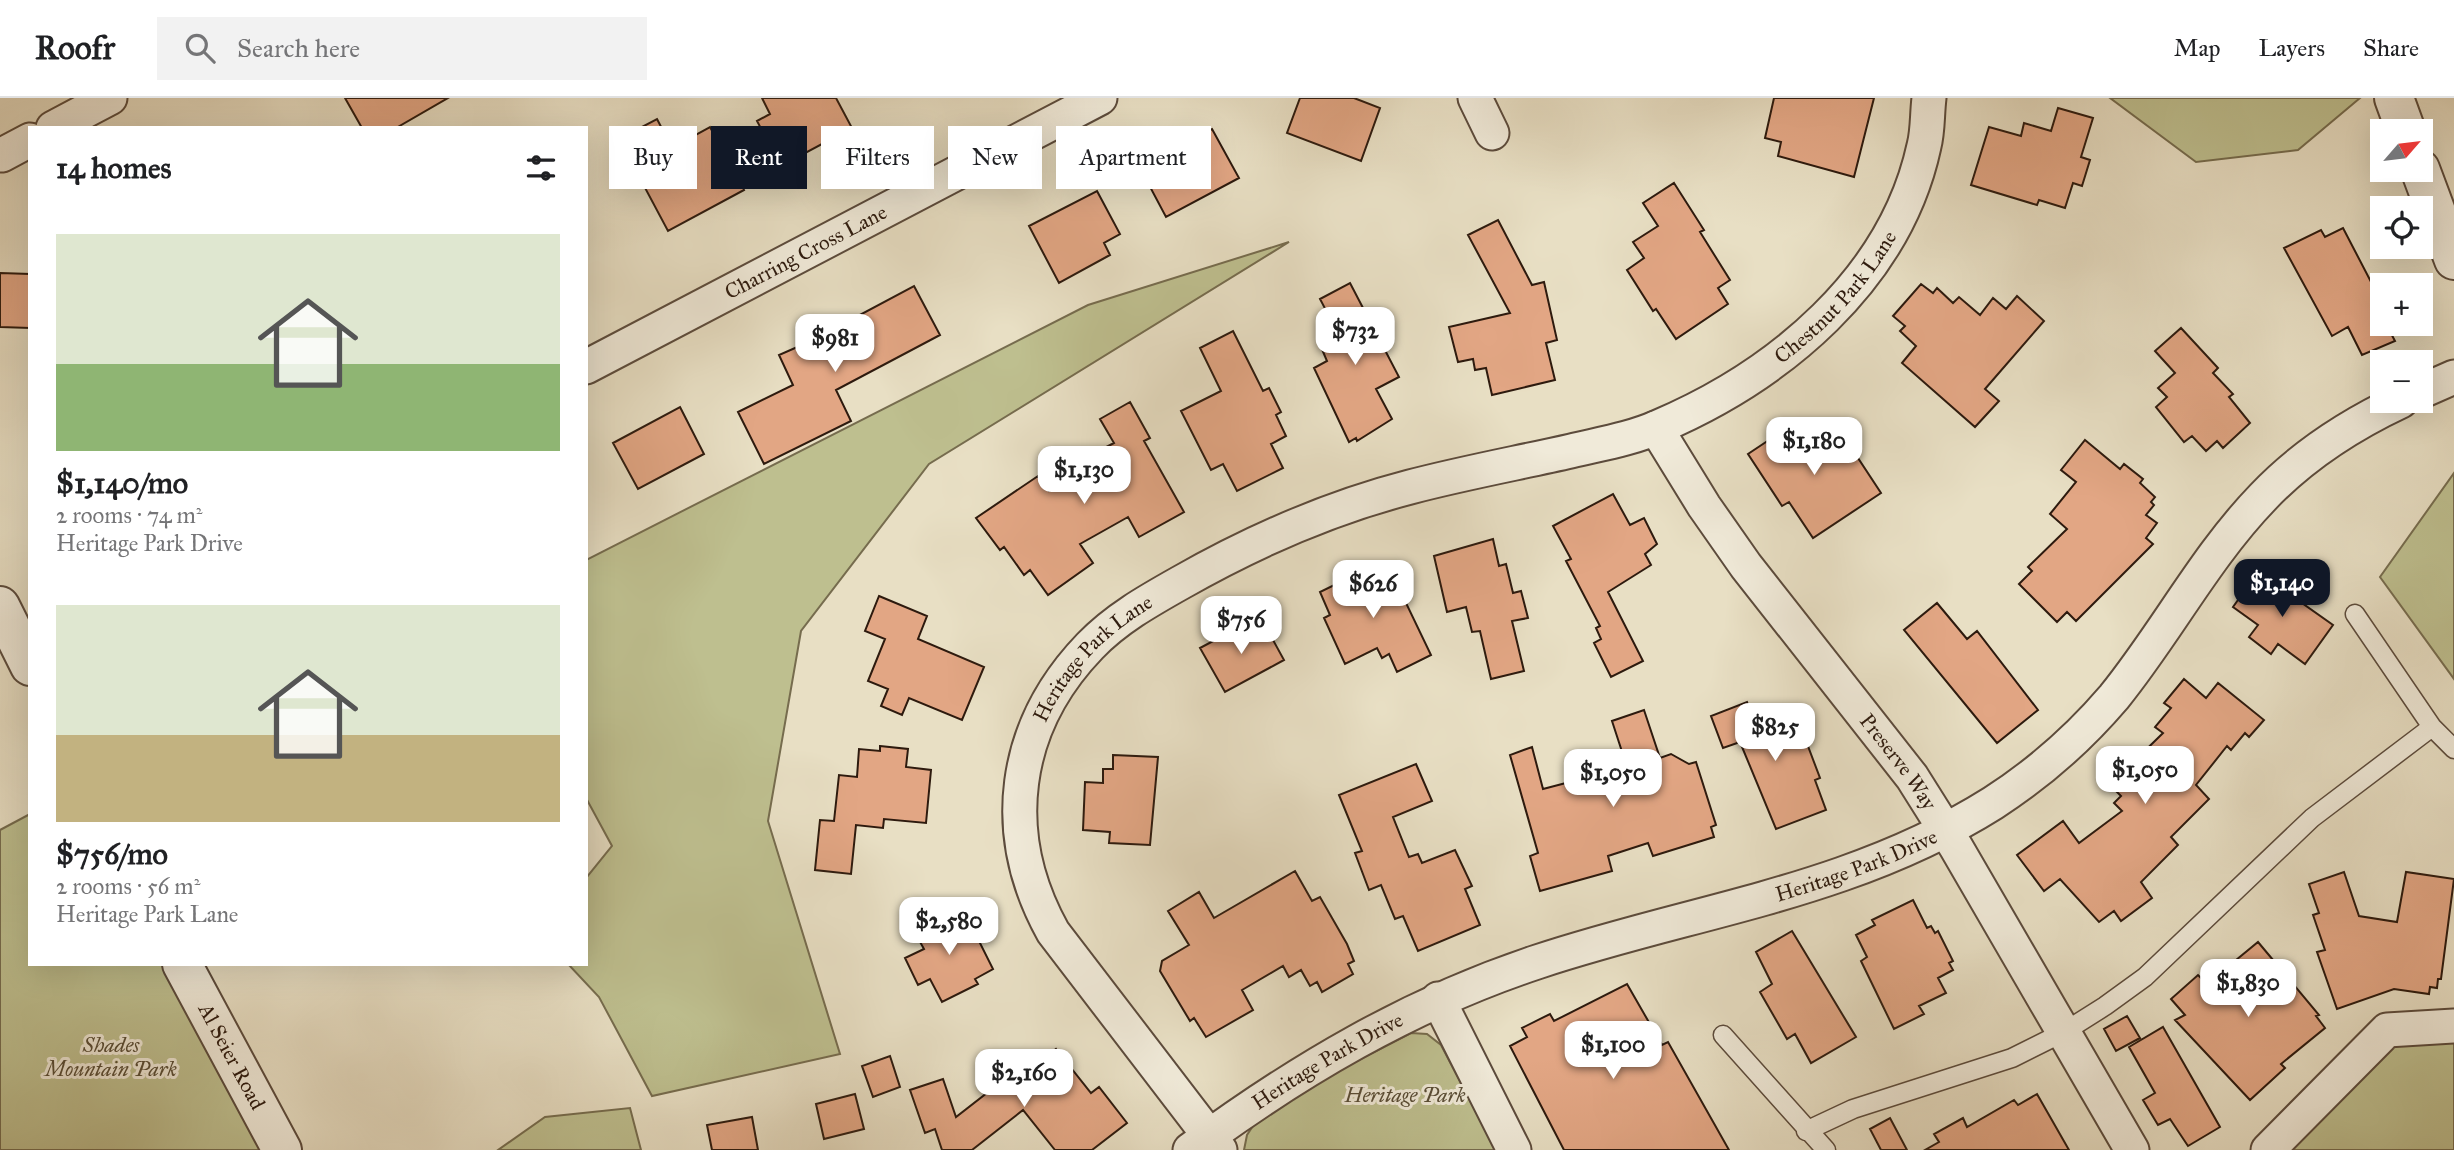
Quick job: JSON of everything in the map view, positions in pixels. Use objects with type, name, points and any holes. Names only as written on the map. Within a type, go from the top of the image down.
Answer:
[{"type":"street","points":[[57,126],[110,98]]},
{"type":"street","name":"Charring Cross Lane","points":[[588,366],[1100,98]]},
{"type":"street","points":[[1475,98],[1492,133]]},
{"type":"street","name":"Chestnut Park Lane","points":[[1656,428],[1704,404],[1774,360],[1813,331],[1847,295],[1884,245],[1906,198],[1924,146],[1929,98]]},
{"type":"street","points":[[2394,98],[2402,119]]},
{"type":"street","points":[[2425,182],[2454,260]]},
{"type":"street","points":[[2433,386],[2454,377]]},
{"type":"street","name":"Heritage Park Drive","points":[[1207,1145],[1352,1043],[1438,999],[1542,960],[1800,890],[1881,860],[1946,831],[2017,785],[2088,726],[2116,694],[2232,531],[2265,495],[2301,463],[2382,413]]},
{"type":"street","name":"Preserve Way","points":[[1656,428],[1704,506],[1746,566],[1854,699],[1912,777],[2132,1150]]},
{"type":"street","name":"Heritage Park Lane","points":[[1207,1145],[1053,932],[1030,880],[1022,849],[1018,806],[1022,765],[1040,716],[1063,677],[1091,644],[1134,609],[1261,540],[1323,515],[1408,488],[1606,443],[1656,428]]},
{"type":"street","points":[[0,606],[28,661]]},
{"type":"street","name":"Al Seier Road","points":[[183,966],[282,1150]]},
{"type":"street","points":[[1438,999],[1514,1150]]},
{"type":"street","points":[[2268,1150],[2386,1030],[2454,1026]]},
{"type":"lane","points":[[2355,614],[2432,727],[2454,749]]},
{"type":"lane","points":[[1806,1131],[1853,1109],[2012,1058],[2064,1032],[2145,977],[2312,818],[2432,727]]},
{"type":"lane","points":[[1723,1035],[1806,1131],[1826,1150]]},
{"type":"green space","points":[[2110,98],[2360,98],[2298,150],[2196,162]]},
{"type":"green space","points":[[1289,242],[929,464],[801,631],[768,821],[840,1054],[652,1096],[599,997],[570,966],[588,966],[588,876],[612,846],[588,802],[588,559],[1088,305]]},
{"type":"green space","points":[[2454,473],[2454,679],[2380,577]]},
{"type":"green space","name":"Shades Mountain Park","points":[[28,815],[28,966],[176,966],[267,1150],[0,1150],[0,830]]},
{"type":"green space","points":[[2454,1026],[2454,1150],[2268,1150],[2387,1030]]},
{"type":"green space","name":"Heritage Park","points":[[1411,1033],[1427,1034],[1441,1045],[1496,1150],[1244,1150],[1247,1135],[1255,1123],[1318,1081]]},
{"type":"green space","points":[[630,1108],[641,1150],[498,1150],[545,1117]]},
{"type":"building","points":[[345,98],[448,98],[399,126],[361,126]]},
{"type":"building","points":[[762,98],[836,98],[851,126],[821,126],[821,145],[807,152],[807,126],[760,126],[757,121],[770,114]]},
{"type":"building","points":[[1300,98],[1354,98],[1380,108],[1361,161],[1287,133]]},
{"type":"building","points":[[1774,98],[1874,98],[1854,177],[1778,156],[1781,142],[1765,138]]},
{"type":"building","points":[[2058,108],[2093,118],[2081,157],[2090,160],[2082,186],[2073,183],[2065,208],[2039,200],[2037,205],[1971,185],[1989,127],[2021,136],[2024,123],[2051,131]]},
{"type":"building","points":[[657,119],[661,126],[644,126]]},
{"type":"building","points":[[710,127],[711,189],[744,190],[668,231],[646,189],[697,189],[697,134]]},
{"type":"building","points":[[1211,130],[1239,178],[1166,217],[1151,189],[1211,189]]},
{"type":"building","points":[[1674,183],[1704,230],[1700,232],[1730,280],[1718,288],[1728,304],[1676,339],[1656,309],[1653,311],[1627,270],[1644,258],[1633,242],[1658,226],[1643,203]]},
{"type":"building","points":[[1097,191],[1120,234],[1104,243],[1110,255],[1059,283],[1029,226]]},
{"type":"building","points":[[1498,220],[1532,285],[1544,282],[1557,340],[1546,343],[1555,380],[1492,395],[1486,368],[1475,370],[1473,359],[1458,362],[1449,327],[1510,313],[1468,235]]},
{"type":"building","points":[[2343,228],[2370,280],[2370,336],[2392,336],[2395,341],[2362,355],[2348,327],[2332,336],[2284,248],[2321,230],[2325,237]]},
{"type":"building","points":[[0,273],[28,274],[28,328],[0,327]]},
{"type":"building","points":[[1350,283],[1399,377],[1376,389],[1392,419],[1357,441],[1356,438],[1349,442],[1314,368],[1327,361],[1321,347],[1340,337],[1320,299]]},
{"type":"building","points":[[1921,284],[1933,293],[1937,288],[1953,303],[1959,297],[1980,315],[1993,298],[2006,309],[2017,296],[2044,321],[1985,389],[1999,401],[1975,427],[1902,363],[1916,346],[1900,331],[1905,326],[1893,316]]},
{"type":"building","points":[[914,286],[940,335],[836,390],[851,421],[764,464],[738,412],[793,385],[779,355]]},
{"type":"building","points":[[2181,328],[2218,368],[2213,373],[2233,394],[2229,397],[2250,423],[2223,448],[2217,441],[2206,451],[2192,436],[2184,442],[2156,407],[2167,397],[2158,388],[2175,373],[2155,351]]},
{"type":"building","points":[[1233,331],[1263,391],[1269,388],[1281,412],[1276,415],[1286,436],[1271,444],[1283,468],[1237,491],[1223,464],[1211,470],[1181,411],[1221,391],[1200,348]]},
{"type":"building","points":[[1130,402],[1150,438],[1144,441],[1184,512],[1139,537],[1128,517],[1080,544],[1093,563],[1048,595],[1030,570],[1024,575],[1004,547],[1000,550],[976,518],[1038,476],[1049,491],[1097,465],[1091,455],[1114,443],[1100,419]]},
{"type":"building","points":[[680,407],[704,454],[638,489],[613,443]]},
{"type":"building","points":[[1819,422],[1844,459],[1854,452],[1881,493],[1813,538],[1789,502],[1782,506],[1748,454],[1778,434],[1779,437],[1799,426],[1802,430]]},
{"type":"building","points":[[2085,440],[2120,469],[2124,464],[2143,479],[2140,483],[2155,497],[2151,502],[2154,505],[2146,515],[2157,523],[2146,538],[2153,544],[2076,621],[2067,612],[2057,622],[2019,584],[2032,571],[2028,567],[2067,529],[2050,514],[2076,482],[2061,470]]},
{"type":"building","points":[[1613,494],[1630,525],[1644,518],[1657,544],[1645,554],[1651,565],[1608,592],[1643,661],[1611,677],[1594,643],[1601,639],[1596,628],[1600,626],[1566,561],[1571,559],[1553,526]]},
{"type":"building","points":[[1493,539],[1499,566],[1506,564],[1513,593],[1521,591],[1528,618],[1512,621],[1524,671],[1491,679],[1480,631],[1472,632],[1466,607],[1447,612],[1434,556]]},
{"type":"building","points":[[1375,565],[1384,585],[1395,580],[1431,655],[1397,672],[1389,654],[1382,658],[1377,648],[1345,664],[1324,618],[1330,615],[1320,592]]},
{"type":"building","points":[[2258,572],[2333,625],[2305,664],[2278,644],[2271,654],[2249,637],[2258,625],[2233,607]]},
{"type":"building","points":[[879,596],[927,616],[918,639],[984,667],[962,720],[909,698],[902,715],[881,706],[888,689],[868,681],[885,639],[865,631]]},
{"type":"building","points":[[1937,603],[1967,639],[1977,631],[2038,710],[1997,743],[1904,630]]},
{"type":"building","points":[[1245,624],[1249,631],[1256,627],[1260,633],[1267,629],[1284,660],[1225,692],[1200,648]]},
{"type":"building","points":[[2184,679],[2206,698],[2218,683],[2264,720],[2249,737],[2245,733],[2231,750],[2227,746],[2196,785],[2209,799],[2171,837],[2178,845],[2141,882],[2152,898],[2121,921],[2114,911],[2099,922],[2060,879],[2044,891],[2017,855],[2063,821],[2079,843],[2122,811],[2114,803],[2121,796],[2110,785],[2163,733],[2155,727],[2171,708],[2164,703]]},
{"type":"building","points":[[1747,702],[1751,713],[1757,711],[1763,727],[1791,717],[1795,727],[1800,725],[1820,778],[1815,780],[1826,810],[1776,829],[1740,742],[1723,748],[1711,716]]},
{"type":"building","points":[[1644,710],[1660,758],[1671,754],[1689,764],[1696,762],[1716,825],[1711,827],[1714,837],[1653,856],[1648,843],[1608,856],[1612,871],[1540,891],[1530,856],[1538,853],[1510,755],[1532,747],[1543,789],[1627,767],[1612,721]]},
{"type":"building","points":[[880,746],[908,749],[906,767],[931,770],[926,823],[884,819],[883,828],[856,825],[851,874],[815,870],[820,820],[834,821],[839,775],[857,777],[859,749],[880,751]]},
{"type":"building","points":[[1113,755],[1158,757],[1150,845],[1109,843],[1110,832],[1083,830],[1085,782],[1103,783],[1103,769],[1113,769]]},
{"type":"building","points":[[1416,764],[1432,801],[1393,817],[1409,857],[1418,854],[1422,863],[1455,850],[1472,886],[1465,889],[1480,925],[1418,951],[1403,916],[1395,919],[1381,885],[1369,890],[1355,853],[1362,851],[1339,795]]},
{"type":"building","points":[[1295,871],[1312,901],[1320,897],[1347,944],[1354,961],[1348,964],[1353,974],[1322,992],[1317,982],[1310,986],[1301,970],[1289,977],[1283,966],[1242,990],[1253,1010],[1206,1037],[1194,1018],[1190,1021],[1160,971],[1162,961],[1189,945],[1168,911],[1199,892],[1214,918]]},
{"type":"building","points":[[2344,872],[2359,916],[2397,922],[2406,872],[2454,879],[2441,979],[2438,979],[2437,988],[2430,987],[2429,994],[2394,989],[2337,1009],[2317,952],[2325,950],[2313,915],[2319,913],[2309,884]]},
{"type":"building","points":[[1913,900],[1927,928],[1931,926],[1935,933],[1938,931],[1953,961],[1949,963],[1953,970],[1938,978],[1946,993],[1919,1006],[1924,1014],[1894,1029],[1861,961],[1867,957],[1856,935],[1875,925],[1872,920]]},
{"type":"building","points":[[948,914],[954,926],[968,919],[993,969],[975,979],[978,984],[942,1002],[930,979],[918,985],[905,958],[924,949],[914,931]]},
{"type":"building","points":[[1792,931],[1856,1037],[1811,1063],[1795,1034],[1787,1039],[1760,992],[1772,984],[1756,952]]},
{"type":"building","points":[[2258,942],[2319,1015],[2316,1016],[2325,1028],[2281,1064],[2285,1068],[2250,1100],[2175,1020],[2185,1015],[2171,999],[2198,975],[2207,984]]},
{"type":"building","points":[[1627,984],[1662,1045],[1668,1042],[1729,1150],[1564,1150],[1510,1046],[1527,1037],[1522,1028],[1550,1014],[1554,1021]]},
{"type":"building","points":[[2127,1016],[2140,1038],[2116,1051],[2104,1029]]},
{"type":"building","points":[[2163,1027],[2220,1127],[2188,1146],[2170,1119],[2158,1125],[2143,1100],[2155,1093],[2129,1047]]},
{"type":"building","points":[[1056,1049],[1091,1093],[1099,1087],[1127,1123],[1092,1150],[1055,1150],[1023,1110],[972,1150],[942,1150],[935,1129],[925,1133],[910,1090],[943,1079],[956,1117],[1037,1054],[1042,1060]]},
{"type":"building","points":[[890,1056],[900,1087],[873,1097],[862,1066]]},
{"type":"building","points":[[855,1094],[864,1129],[824,1139],[816,1104]]},
{"type":"building","points":[[2037,1094],[2069,1150],[1925,1150],[1939,1142],[1934,1134],[1963,1118],[1967,1127],[2014,1100],[2018,1105]]},
{"type":"building","points":[[752,1117],[758,1150],[712,1150],[707,1125]]},
{"type":"building","points":[[1890,1118],[1907,1150],[1881,1150],[1870,1129]]}]
